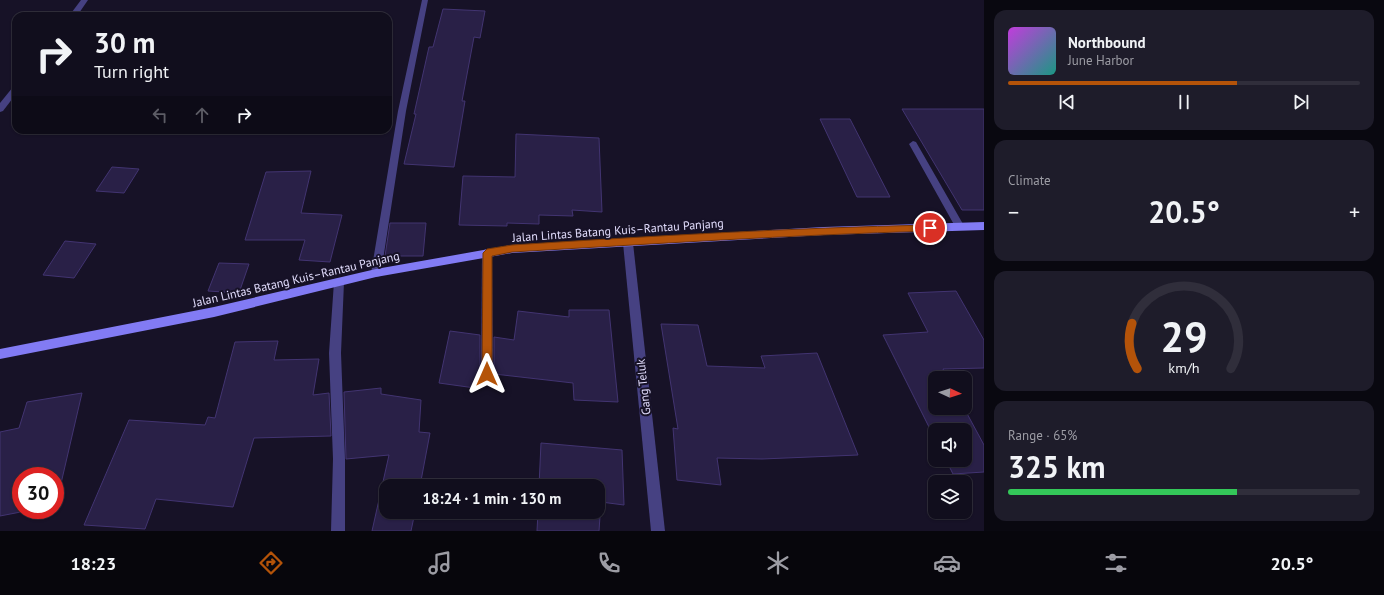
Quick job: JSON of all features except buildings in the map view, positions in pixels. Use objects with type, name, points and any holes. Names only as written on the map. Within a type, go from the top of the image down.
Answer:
[{"type":"main road","name":"Jalan Lintas Batang Kuis–Rantau Panjang","points":[[0,354],[214,312],[376,273],[512,249],[628,243],[693,237],[984,226]]},
{"type":"street","points":[[76,12],[86,0]]},
{"type":"street","points":[[376,273],[402,111],[425,0]]},
{"type":"street","points":[[0,109],[12,94]]},
{"type":"street","points":[[913,144],[960,227]]},
{"type":"street","name":"Gang Teluk","points":[[628,243],[658,531]]},
{"type":"street","points":[[487,253],[487,374]]},
{"type":"street","points":[[338,531],[339,459],[335,353],[339,282]]},
{"type":"route","points":[[487,374],[487,253],[512,249],[628,243],[693,237],[930,228]]}]
